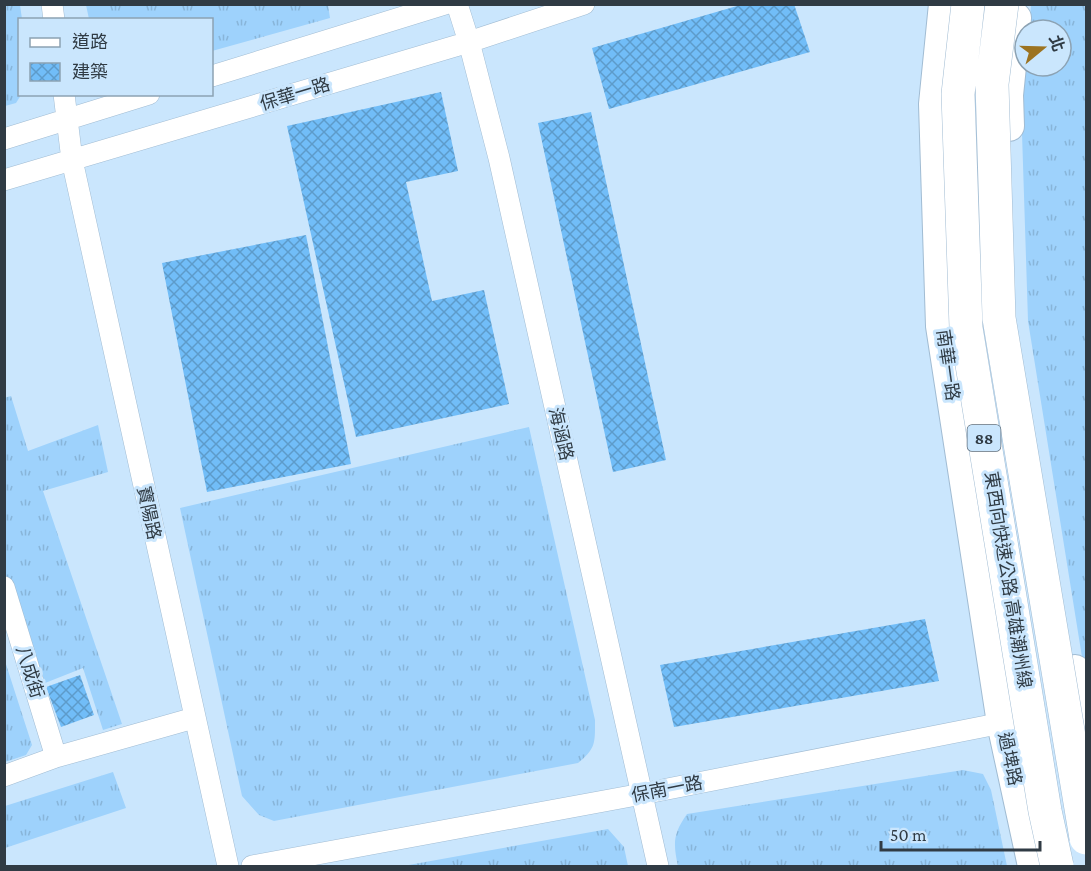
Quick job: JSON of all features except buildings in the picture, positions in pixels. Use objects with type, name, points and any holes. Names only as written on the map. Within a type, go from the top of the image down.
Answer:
[{"type":"highway","name":"東西向快速公路 高雄潮州線","points":[[968,4],[958,94],[966,328],[1045,811],[1057,867]]},
{"type":"highway","name":"東西向快速公路 高雄潮州線","points":[[1002,4],[992,84],[999,318],[1086,838]]},
{"type":"main road","name":"南華一路","points":[[944,4],[934,104],[941,326],[1002,723]]},
{"type":"main road","points":[[1018,4],[1008,95],[1015,317],[1085,717]]},
{"type":"main road","name":"保南一路","points":[[1002,723],[1085,717]]},
{"type":"main road","name":"過埤路","points":[[1002,723],[1033,867]]},
{"type":"street","points":[[213,76],[445,4]]},
{"type":"street","name":"海涵路","points":[[457,4],[499,158],[658,867]]},
{"type":"street","name":"保華一路","points":[[4,180],[469,42],[584,4]]},
{"type":"street","name":"寶陽路","points":[[64,96],[72,160],[228,867]]},
{"type":"street","points":[[4,139],[142,96]]},
{"type":"street","name":"八成街","points":[[4,587],[56,758]]},
{"type":"street","points":[[4,776],[194,717]]},
{"type":"street","name":"保南一路","points":[[252,867],[642,794],[1002,723]]},
{"type":"green space","points":[[5,4],[20,5],[22,18],[18,18],[18,96],[20,96],[16,103],[5,106]]},
{"type":"green space","points":[[86,5],[328,5],[330,18],[213,51],[213,18],[89,18]]},
{"type":"green space","points":[[1031,5],[1086,5],[1086,662],[1082,657],[1028,321],[1021,102],[1024,78],[1073,78],[1073,18],[1030,18]]},
{"type":"green space","points":[[11,396],[28,451],[98,425],[108,472],[43,491],[122,724],[103,730],[83,668],[40,685],[5,575],[4,398]]},
{"type":"green space","points":[[529,427],[595,720],[591,749],[578,763],[274,821],[259,815],[242,796],[180,508]]},
{"type":"green space","points":[[4,658],[32,745],[26,755],[5,762]]},
{"type":"green space","points":[[963,770],[983,774],[991,790],[1007,866],[678,866],[675,839],[687,814]]},
{"type":"green space","points":[[113,772],[126,808],[5,848],[5,806]]},
{"type":"green space","points":[[608,829],[624,847],[628,866],[403,866]]}]
